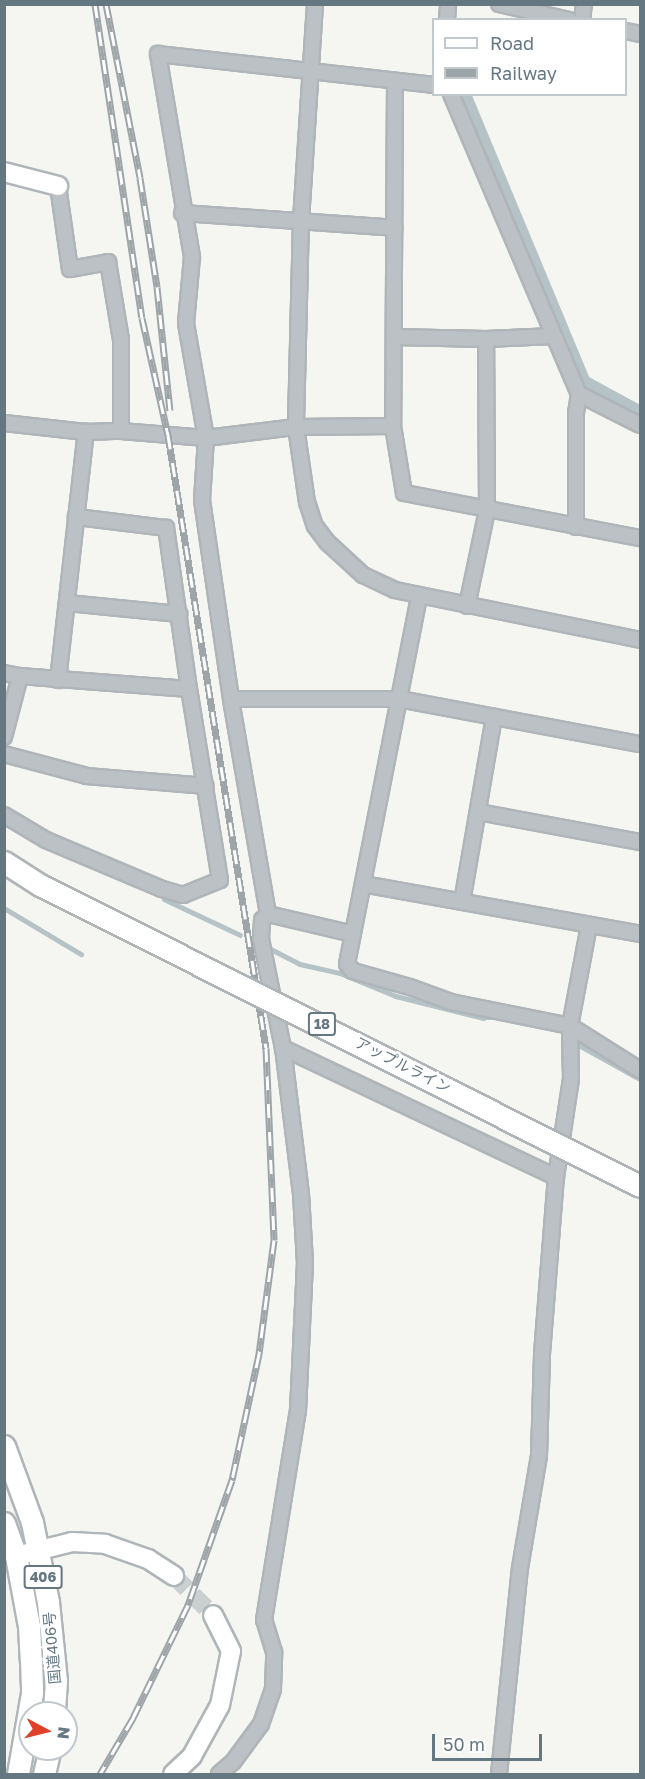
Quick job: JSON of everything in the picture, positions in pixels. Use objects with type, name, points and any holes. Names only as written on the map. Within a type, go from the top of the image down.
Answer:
[{"type":"highway","name":"アップルライン","points":[[4,862],[40,885],[640,1186]]},
{"type":"highway","name":"国道406号","points":[[4,1446],[32,1522],[48,1602],[56,1681],[55,1701]]},
{"type":"highway","name":"国道406号","points":[[4,1523],[10,1558],[29,1626],[32,1693],[18,1774]]},
{"type":"main road","points":[[4,172],[58,186]]},
{"type":"main road","points":[[10,1558],[37,1549],[72,1542],[105,1544],[148,1559],[174,1576]]},
{"type":"main road","points":[[173,1774],[192,1756],[220,1705],[231,1651],[213,1615]]},
{"type":"street","points":[[315,4],[301,219],[296,428],[307,502],[315,526],[327,542],[363,575],[419,597],[640,640]]},
{"type":"street","points":[[500,4],[532,8],[563,18]]},
{"type":"street","points":[[268,914],[231,699],[202,500],[206,438],[186,323],[192,257],[182,213],[158,54],[432,86]]},
{"type":"street","points":[[395,81],[393,426],[404,493],[640,538]]},
{"type":"street","points":[[453,96],[579,394],[576,413],[576,527]]},
{"type":"street","points":[[58,186],[70,269],[108,262],[121,340],[121,431]]},
{"type":"street","points":[[182,213],[301,219],[394,228]]},
{"type":"street","points":[[394,337],[486,339],[554,336]]},
{"type":"street","points":[[467,606],[486,510],[486,339]]},
{"type":"street","points":[[579,394],[640,424]]},
{"type":"street","points":[[4,423],[86,432],[121,431],[206,438],[296,428],[393,426]]},
{"type":"street","points":[[58,680],[86,432]]},
{"type":"street","points":[[4,815],[46,840],[183,895],[220,880],[166,528],[76,517]]},
{"type":"street","points":[[419,597],[347,964],[353,971],[411,987],[451,1002],[570,1026],[640,1070]]},
{"type":"street","points":[[67,603],[179,614]]},
{"type":"street","points":[[4,673],[58,680],[189,689]]},
{"type":"street","points":[[4,737],[20,676]]},
{"type":"street","points":[[231,699],[399,699],[640,744]]},
{"type":"street","points":[[462,902],[494,717]]},
{"type":"street","points":[[4,754],[87,776],[206,786]]},
{"type":"street","points":[[478,812],[640,842]]},
{"type":"street","points":[[363,884],[640,934]]},
{"type":"street","points":[[268,914],[353,934]]},
{"type":"street","points":[[219,1774],[232,1762],[261,1724],[273,1689],[274,1652],[264,1620],[298,1411],[305,1263],[301,1194],[283,1048],[261,939],[262,920],[268,914]]},
{"type":"street","points":[[499,1774],[520,1568],[539,1456],[542,1354],[556,1177],[568,1106],[570,1026],[590,925]]},
{"type":"street","points":[[283,1048],[556,1177]]},
{"type":"waterway","points":[[464,96],[583,382],[640,413]]},
{"type":"waterway","points":[[164,899],[240,935]]},
{"type":"waterway","points":[[4,908],[81,954]]},
{"type":"waterway","points":[[265,946],[300,964],[340,973],[396,996],[483,1018],[502,1018]]},
{"type":"waterway","points":[[579,1045],[640,1079]]},
{"type":"tunnel","points":[[174,1576],[213,1615]]},
{"type":"railway","points":[[95,4],[142,318],[168,435],[266,1048],[274,1240],[259,1354],[232,1480],[188,1605],[133,1718],[100,1774]]},
{"type":"railway","points":[[106,4],[140,178],[157,287],[170,410]]}]
